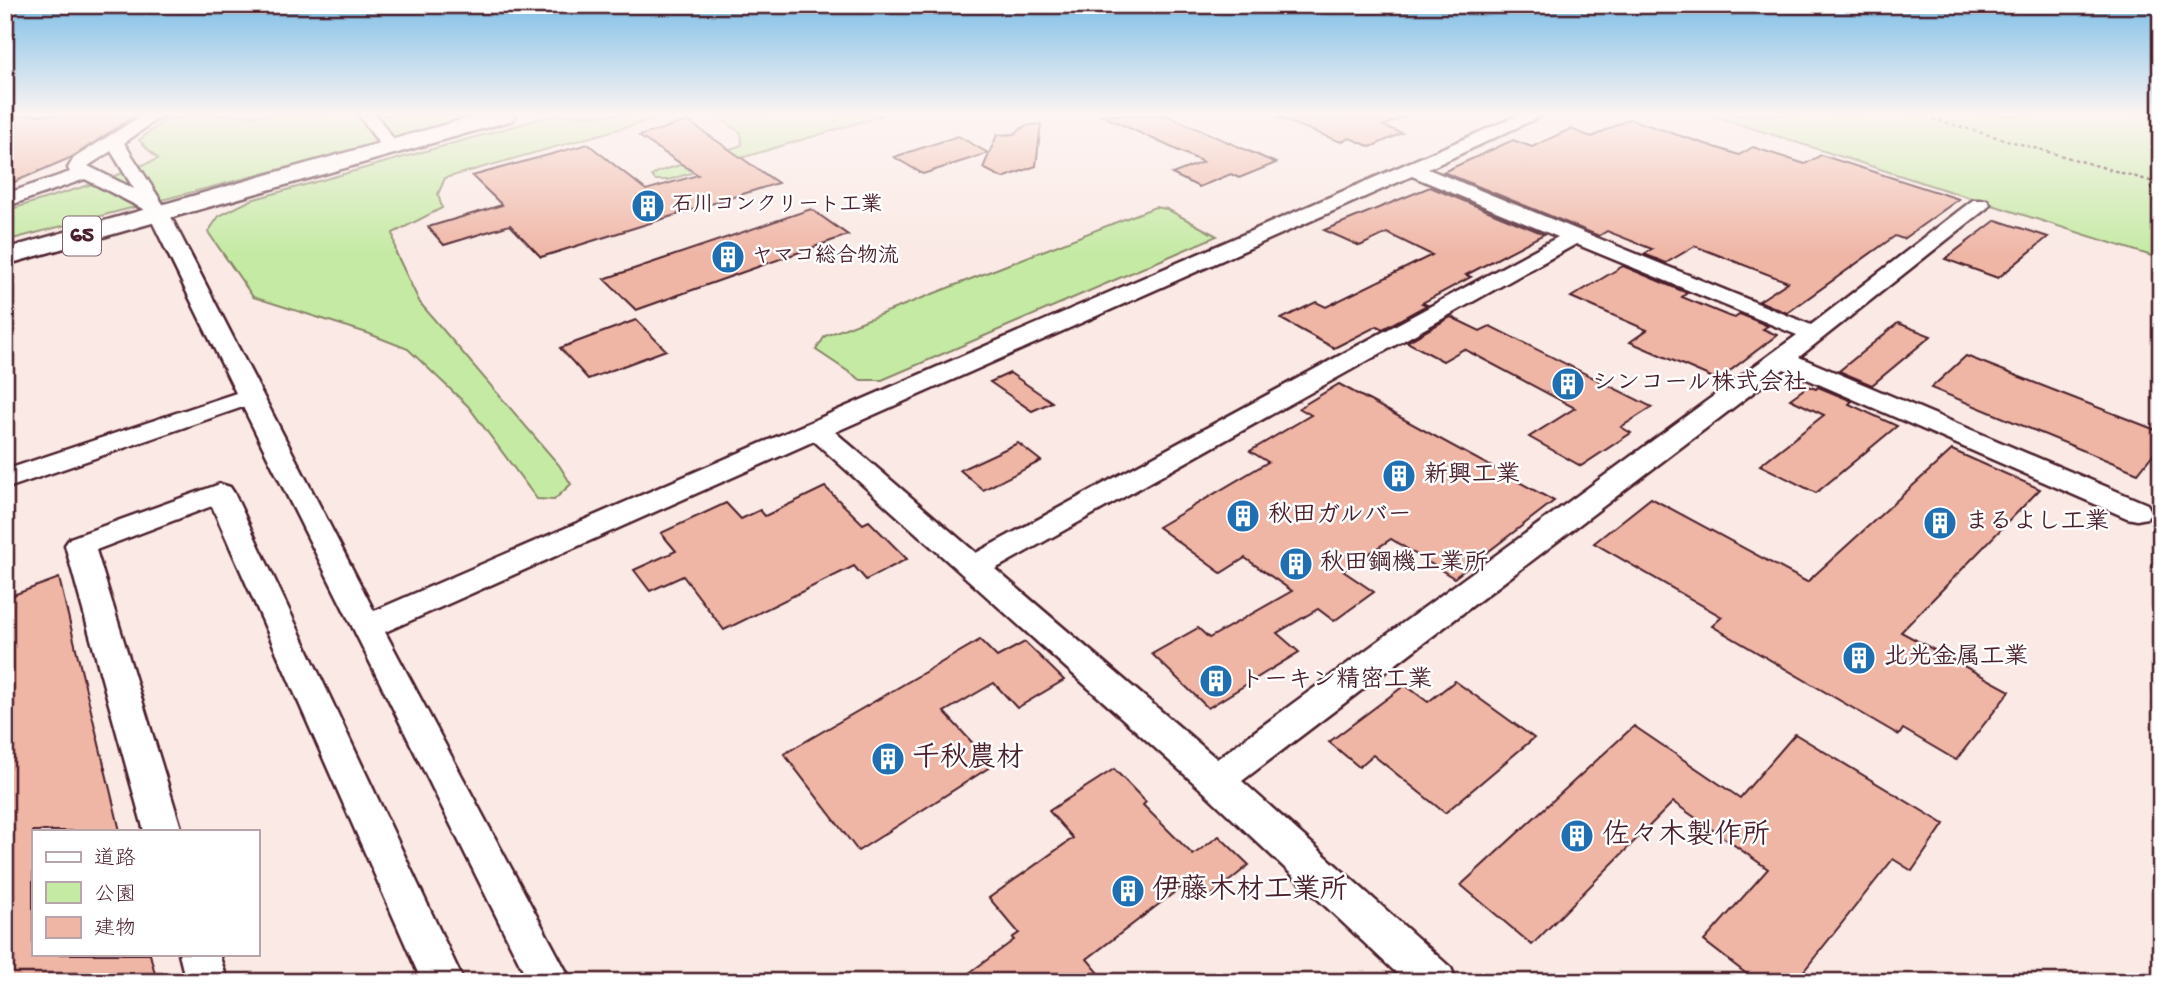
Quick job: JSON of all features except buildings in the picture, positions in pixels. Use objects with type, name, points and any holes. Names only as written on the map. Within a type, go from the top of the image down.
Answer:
[{"type":"main road","name":"65","points":[[5,248],[158,211],[343,161]]},
{"type":"main road","name":"65","points":[[5,257],[158,211]]},
{"type":"street","points":[[83,161],[77,169],[158,211]]},
{"type":"street","points":[[126,161],[158,211],[248,397],[551,982]]},
{"type":"street","points":[[366,627],[1434,161]]},
{"type":"street","points":[[1414,170],[1814,334]]},
{"type":"street","points":[[5,201],[86,172]]},
{"type":"street","points":[[1216,780],[1782,359],[1980,204]]},
{"type":"street","points":[[974,567],[1575,236]]},
{"type":"street","points":[[1782,359],[2137,511]]},
{"type":"street","points":[[5,480],[248,397]]},
{"type":"street","points":[[816,429],[1216,780],[1436,982]]},
{"type":"street","points":[[163,830],[80,545],[220,493],[443,982]]},
{"type":"street","points":[[200,956],[207,982]]},
{"type":"path","points":[[2079,161],[2161,184]]},
{"type":"green space","points":[[153,161],[311,161],[5,241],[5,211],[102,181]]},
{"type":"green space","points":[[390,161],[505,161],[445,178],[438,194],[442,208],[393,233],[396,253],[420,303],[559,465],[571,484],[554,500],[537,499],[468,406],[408,349],[367,333],[253,297],[208,232],[219,216],[251,200]]},
{"type":"green space","points":[[692,161],[731,161],[668,180],[655,180],[652,176]]},
{"type":"green space","points":[[1855,161],[2161,161],[2161,259]]},
{"type":"green space","points":[[1155,207],[1167,209],[1217,236],[882,380],[861,380],[816,350],[825,336]]},
{"type":"place","name":"石川コンクリート工業","points":[[648,206]]},
{"type":"place","name":"ヤマコ総合物流","points":[[728,257]]},
{"type":"place","name":"シンコール株式会社","points":[[1568,384]]},
{"type":"place","name":"新興工業","points":[[1399,476]]},
{"type":"place","name":"秋田ガルバー","points":[[1243,516]]},
{"type":"place","name":"まるよし工業","points":[[1940,523]]},
{"type":"place","name":"秋田鋼機工業所","points":[[1296,564]]},
{"type":"place","name":"北光金属工業","points":[[1859,658]]},
{"type":"place","name":"トーキン精密工業","points":[[1216,681]]},
{"type":"place","name":"千秋農材","points":[[888,759]]},
{"type":"place","name":"佐々木製作所","points":[[1577,836]]},
{"type":"place","name":"伊藤木材工業所","points":[[1128,891]]}]
